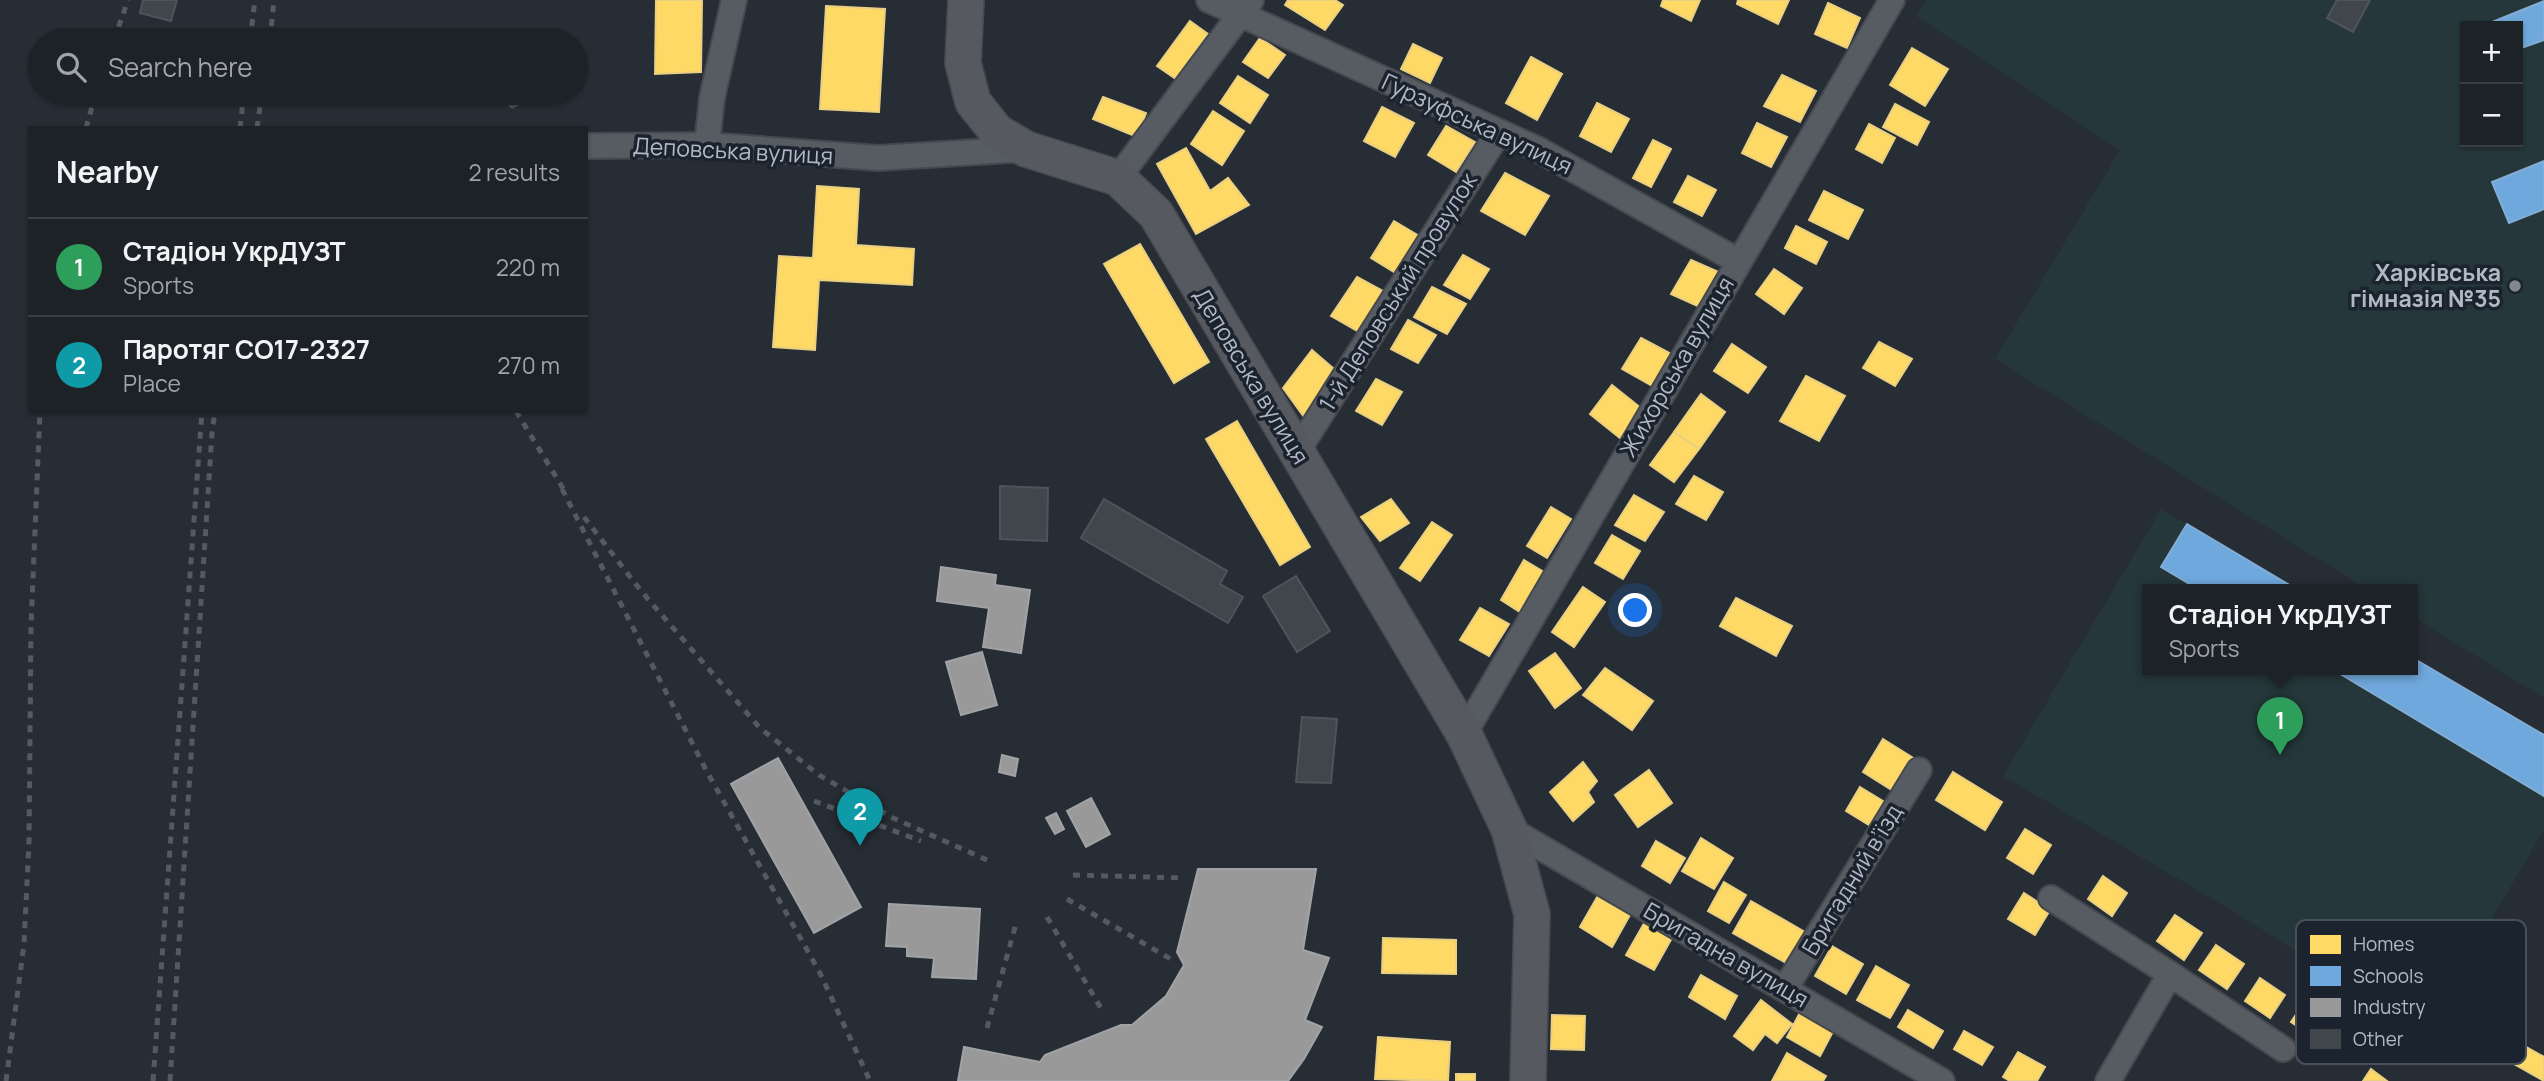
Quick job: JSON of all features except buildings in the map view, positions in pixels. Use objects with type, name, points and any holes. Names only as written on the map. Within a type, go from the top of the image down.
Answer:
[{"type":"main road","points":[[966,0],[963,63],[973,102],[997,132],[1026,149]]},
{"type":"main road","name":"Деповська вулиця","points":[[1026,149],[1118,178],[1156,214],[1464,734],[1510,829],[1532,915],[1528,1081]]},
{"type":"street","points":[[707,145],[712,98],[734,0]]},
{"type":"street","name":"Гурзуфська вулиця","points":[[1209,0],[1245,8],[1537,149],[1738,261]]},
{"type":"street","name":"Жихорська вулиця","points":[[1464,734],[1886,2]]},
{"type":"street","points":[[1118,178],[1245,8]]},
{"type":"street","name":"1-й Деповський провулок","points":[[1297,452],[1499,132]]},
{"type":"street","name":"Деповська вулиця","points":[[588,146],[707,145],[878,158],[1026,149]]},
{"type":"street","name":"Бригадний в’їзд","points":[[1785,989],[1919,770]]},
{"type":"street","name":"Бригадна вулиця","points":[[1510,829],[1942,1081]]},
{"type":"street","points":[[2051,898],[2283,1049]]},
{"type":"street","points":[[2108,1081],[2170,974]]},
{"type":"shaded area","points":[[1926,0],[2544,0],[2544,698],[2418,620],[2418,584],[2359,584],[1995,359],[2120,150],[1916,16]]},
{"type":"shaded area","points":[[2161,509],[2288,584],[2142,584],[2142,675],[2418,675],[2418,661],[2544,735],[2544,830],[2491,920],[2296,920],[2296,951],[2238,914],[2003,776]]},
{"type":"railway","points":[[118,28],[128,0]]},
{"type":"railway","points":[[252,28],[255,0]]},
{"type":"railway","points":[[271,28],[274,0]]},
{"type":"railway","points":[[87,126],[93,105]]},
{"type":"railway","points":[[240,126],[243,105]]},
{"type":"railway","points":[[257,126],[260,105]]},
{"type":"railway","points":[[6,1081],[24,944],[29,842],[31,626],[40,413]]},
{"type":"railway","points":[[153,1081],[202,413]]},
{"type":"railway","points":[[170,1081],[215,413]]},
{"type":"railway","points":[[517,413],[567,495]]},
{"type":"railway","points":[[562,489],[706,770],[820,973],[870,1081]]},
{"type":"railway","points":[[584,517],[641,591],[760,728],[819,775],[893,818],[987,860]]},
{"type":"railway","points":[[814,801],[921,841]]},
{"type":"railway","points":[[1073,875],[1185,878]]},
{"type":"railway","points":[[1067,899],[1176,962]]},
{"type":"railway","points":[[1047,917],[1102,1010]]},
{"type":"railway","points":[[987,1028],[1017,920]]},
{"type":"place","name":"Харківська гімназія №35","points":[[2515,286]]},
{"type":"place","name":"Стадіон УкрДУЗТ","points":[[2280,755]]},
{"type":"place","name":"Паротяг СО17-2327","points":[[860,846]]}]
